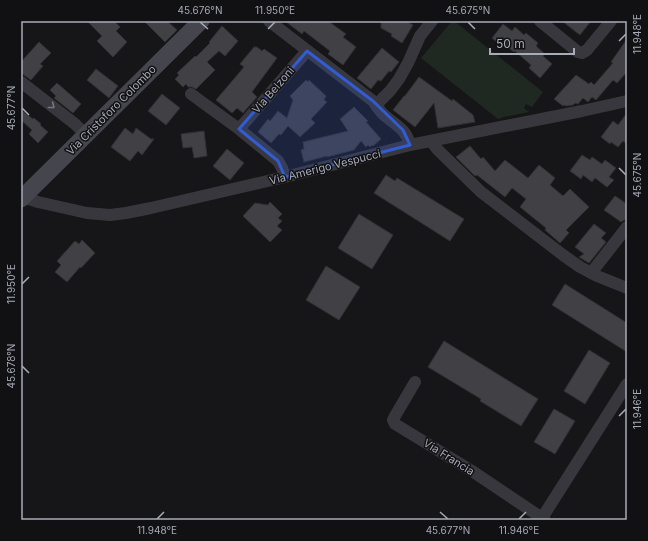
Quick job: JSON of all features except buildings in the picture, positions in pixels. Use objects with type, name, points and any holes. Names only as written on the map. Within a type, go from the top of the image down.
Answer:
[{"type":"street","name":"Via Cristoforo Colombo","points":[[22,197],[201,21]]},
{"type":"street","points":[[269,21],[376,105],[382,113],[403,130],[408,137],[410,145]]},
{"type":"street","points":[[376,105],[390,91],[401,75],[420,36],[432,21]]},
{"type":"street","points":[[540,21],[577,51],[582,53],[587,50],[611,21]]},
{"type":"street","name":"Via Belzoni","points":[[239,129],[307,51]]},
{"type":"street","points":[[21,82],[70,120],[86,135]]},
{"type":"street","points":[[192,94],[239,129],[278,161],[285,177]]},
{"type":"street","name":"Via Amerigo Vespucci","points":[[22,197],[98,215],[126,213],[285,177],[410,145],[627,101]]},
{"type":"street","points":[[432,141],[434,146],[481,192],[563,255],[591,273],[627,288]]},
{"type":"street","points":[[591,273],[627,227]]},
{"type":"street","name":"Via Francia","points":[[415,382],[394,416],[393,420],[395,424],[544,519],[627,384]]},
{"type":"highlighted area","points":[[307,51],[373,101],[403,130],[410,145],[285,177],[278,161],[239,129]]},
{"type":"shaded area","points":[[452,21],[454,21],[543,92],[532,107],[526,104],[524,108],[529,112],[498,119],[421,58]]}]
